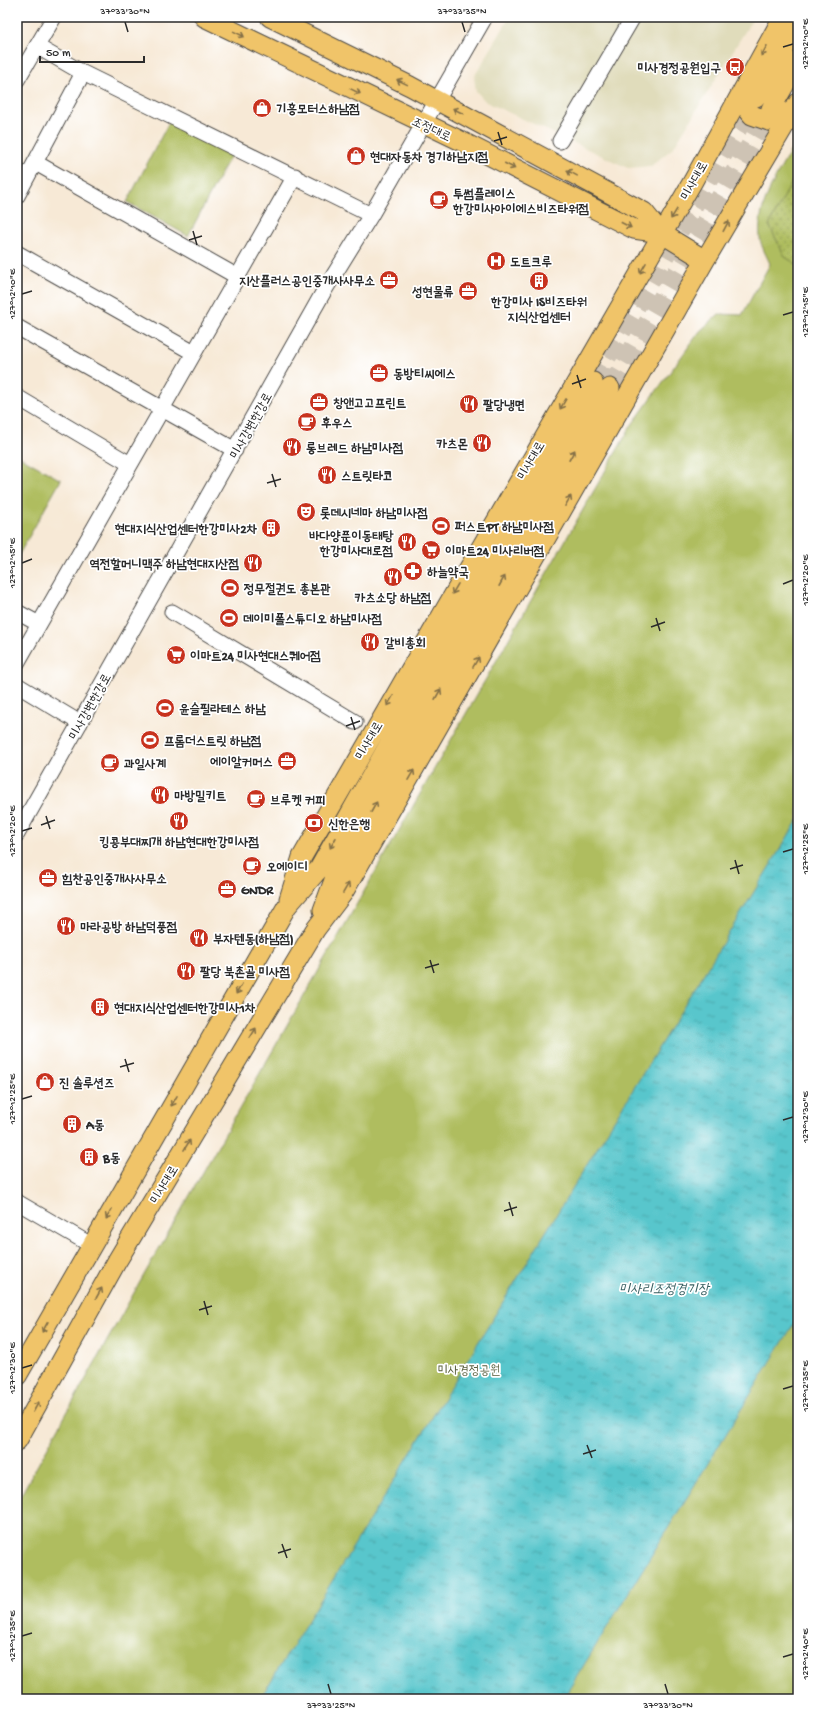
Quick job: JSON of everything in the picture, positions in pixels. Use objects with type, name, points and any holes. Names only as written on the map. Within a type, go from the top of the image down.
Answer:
[{"type":"main road","name":"조정대로","points":[[204,17],[389,108],[424,123],[634,229],[661,233]]},
{"type":"main road","name":"조정대로","points":[[270,17],[436,100],[644,212],[661,233],[705,260]]},
{"type":"main road","name":"미사대로","points":[[750,93],[783,17]]},
{"type":"main road","name":"미사대로","points":[[287,906],[302,857],[661,233],[750,93],[798,26]]},
{"type":"main road","points":[[771,109],[798,61]]},
{"type":"main road","points":[[750,93],[745,106],[752,115],[770,121],[781,119],[797,106]]},
{"type":"main road","name":"미사대로","points":[[17,1441],[117,1261],[315,930],[347,886],[705,260],[797,106]]},
{"type":"main road","name":"미사대로","points":[[17,1376],[287,906],[319,869],[602,385],[334,880],[315,930]]},
{"type":"street","points":[[17,80],[38,47],[54,17]]},
{"type":"street","name":"미사강변한강로","points":[[17,834],[334,274],[371,215],[485,17]]},
{"type":"street","points":[[560,141],[633,17]]},
{"type":"street","points":[[38,47],[83,73],[295,176],[371,215]]},
{"type":"street","points":[[17,196],[83,73]]},
{"type":"street","points":[[36,163],[238,277]]},
{"type":"street","points":[[17,664],[295,176]]},
{"type":"street","points":[[17,253],[194,352]]},
{"type":"street","points":[[17,327],[235,450]]},
{"type":"street","points":[[17,397],[130,464]]},
{"type":"street","points":[[17,612],[39,624]]},
{"type":"street","points":[[172,612],[354,722]]},
{"type":"street","points":[[17,685],[80,723]]},
{"type":"street","points":[[17,1202],[91,1245]]},
{"type":"shaded area","points":[[510,17],[754,17],[673,148],[651,166],[628,168],[486,102],[476,91],[474,77]]},
{"type":"green space","points":[[170,120],[232,153],[188,236],[127,202]]},
{"type":"green space","name":"미사경정공원","points":[[798,138],[798,1699],[17,1699],[17,1502],[140,1282],[631,426],[700,331],[719,314],[742,315],[770,264],[760,238],[762,211],[766,198]]},
{"type":"green space","points":[[798,171],[798,265],[785,257],[769,225]]},
{"type":"green space","points":[[17,455],[61,480],[17,558]]},
{"type":"water","name":"미사리조정경기장","points":[[798,820],[798,1317],[563,1699],[260,1699]]},
{"type":"tunnel","points":[[593,382],[756,97]]},
{"type":"tunnel","points":[[610,388],[771,109]]},
{"type":"place","name":"미사경정공원입구","points":[[735,67]]},
{"type":"place","name":"기흥모터스하남점","points":[[262,108]]},
{"type":"place","name":"현대자동차 경기하남지점","points":[[356,156]]},
{"type":"place","name":"투썸플레이스 한강미사아이에스비즈타워점","points":[[439,200]]},
{"type":"place","name":"도트크루","points":[[496,261]]},
{"type":"place","name":"지산플러스공인중개사사무소","points":[[389,280]]},
{"type":"place","name":"한강미사 IS비즈타워 지식산업센터","points":[[539,281]]},
{"type":"place","name":"성현물류","points":[[468,291]]},
{"type":"place","name":"동방티씨에스","points":[[379,373]]},
{"type":"place","name":"창앤고고프린트","points":[[319,402]]},
{"type":"place","name":"팔당냉면","points":[[469,404]]},
{"type":"place","name":"후우스","points":[[307,422]]},
{"type":"place","name":"카츠몬","points":[[482,443]]},
{"type":"place","name":"롱브레드 하남미사점","points":[[292,447]]},
{"type":"place","name":"스트릿타코","points":[[327,475]]},
{"type":"place","name":"롯데시네마 하남미사점","points":[[306,512]]},
{"type":"place","name":"퍼스트PT 하남미사점","points":[[441,526]]},
{"type":"place","name":"현대지식산업센터한강미사2차","points":[[271,528]]},
{"type":"place","name":"바다양푼이동태탕 한강미사대로점","points":[[407,542]]},
{"type":"place","name":"이마트24 미사리버점","points":[[431,550]]},
{"type":"place","name":"역전할머니맥주 하남현대지산점","points":[[253,563]]},
{"type":"place","name":"하늘약국","points":[[413,571]]},
{"type":"place","name":"카츠소당 하남점","points":[[393,577]]},
{"type":"place","name":"정무절권도 총본관","points":[[230,588]]},
{"type":"place","name":"데이미폴스튜디오 하남미사점","points":[[229,618]]},
{"type":"place","name":"갈비총회","points":[[370,642]]},
{"type":"place","name":"이마트24 미사현대스퀘어점","points":[[176,655]]},
{"type":"place","name":"윤슬필라테스 하남","points":[[165,708]]},
{"type":"place","name":"프롬더스트릿 하남점","points":[[150,740]]},
{"type":"place","name":"에이알커머스","points":[[287,761]]},
{"type":"place","name":"과일사계","points":[[110,763]]},
{"type":"place","name":"마방밀키트","points":[[160,795]]},
{"type":"place","name":"브루켓 커피","points":[[256,799]]},
{"type":"place","name":"킹콩부대찌개 하남현대한강미사점","points":[[179,821]]},
{"type":"place","name":"신한은행","points":[[314,823]]},
{"type":"place","name":"오에이디","points":[[252,866]]},
{"type":"place","name":"힘찬공인중개사사무소","points":[[48,878]]},
{"type":"place","name":"GNDR","points":[[227,889]]},
{"type":"place","name":"마라공방 하남덕풍점","points":[[66,926]]},
{"type":"place","name":"부자텐동(하남점)","points":[[199,938]]},
{"type":"place","name":"팔당 북촌골 미사점","points":[[186,971]]},
{"type":"place","name":"현대지식산업센터한강미사1차","points":[[100,1007]]},
{"type":"place","name":"진 솔루션즈","points":[[45,1082]]},
{"type":"place","name":"A동","points":[[72,1124]]},
{"type":"place","name":"B동","points":[[89,1157]]}]
